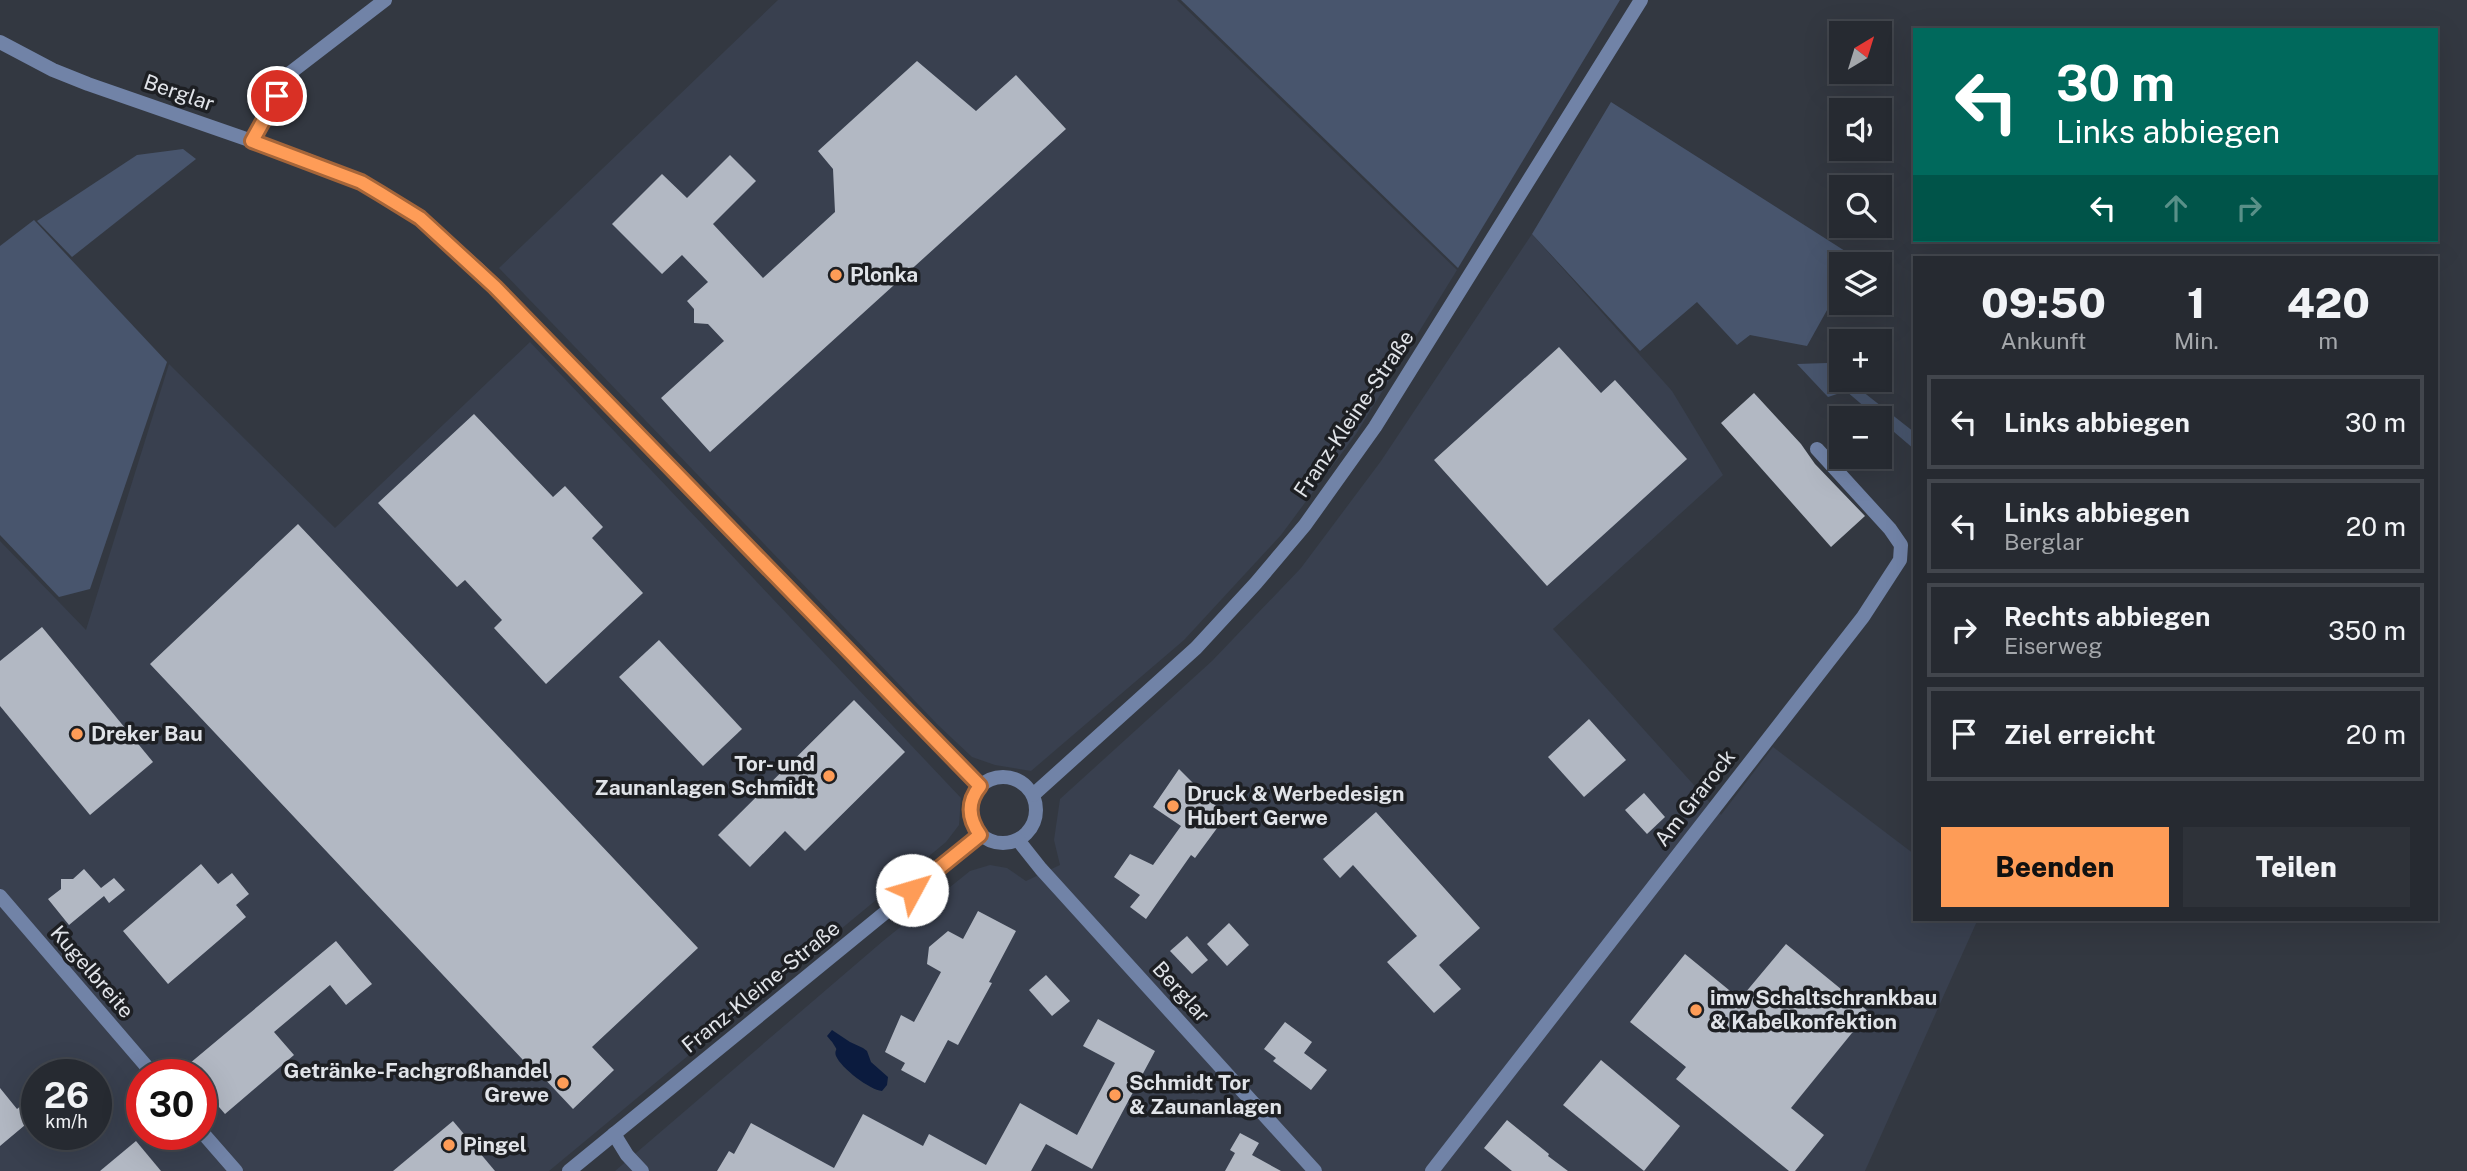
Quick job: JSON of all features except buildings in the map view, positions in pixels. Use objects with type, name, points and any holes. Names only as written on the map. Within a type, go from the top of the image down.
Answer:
[{"type":"street","points":[[252,141],[290,73],[385,0]]},
{"type":"street","name":"Franz-Kleine-Straße","points":[[1033,795],[1196,648],[1305,525],[1375,427],[1641,0]]},
{"type":"street","name":"Berglar","points":[[0,42],[53,70],[88,84],[361,182],[420,218],[477,268],[980,786]]},
{"type":"street","name":"Am Grarock","points":[[1432,1171],[1863,617],[1900,560],[1901,545],[1890,529],[1817,449]]},
{"type":"street","points":[[1009,777],[1019,781],[1033,795],[1036,815],[1033,824],[1018,840],[1000,844],[980,835],[970,816],[973,794],[989,780],[1009,777]]},
{"type":"street","name":"Franz-Kleine-Straße","points":[[569,1171],[980,835]]},
{"type":"street","name":"Berglar","points":[[1018,840],[1041,869],[1315,1171]]},
{"type":"street","name":"Kugelbreite","points":[[0,896],[140,1059]]},
{"type":"street","points":[[614,1134],[627,1155],[642,1171]]},
{"type":"street","points":[[217,1149],[236,1171]]},
{"type":"shaded area","points":[[778,0],[1177,0],[1457,270],[1356,434],[1281,535],[1184,640],[1031,771],[995,765],[972,757],[938,725],[499,268]]},
{"type":"shaded area","points":[[1181,0],[1620,0],[1458,268]]},
{"type":"shaded area","points":[[1611,102],[1847,252],[1829,252],[1829,307],[1807,346],[1750,335],[1737,345],[1697,302],[1640,351],[1532,234]]},
{"type":"shaded area","points":[[183,149],[196,159],[72,257],[37,221],[137,155]]},
{"type":"shaded area","points":[[34,220],[167,362],[90,589],[59,597],[0,535],[0,246]]},
{"type":"shaded area","points":[[1532,234],[1672,391],[1723,475],[1553,629],[1721,815],[1773,747],[1913,853],[1913,921],[1977,921],[1865,1171],[615,1171],[883,941],[970,871],[990,865],[1007,868],[1026,881],[1060,865],[1054,840],[1060,799],[1212,661],[1301,568],[1381,461]]},
{"type":"shaded area","points":[[530,342],[961,798],[959,825],[946,842],[549,1171],[0,1171],[0,541],[86,630],[169,364],[335,528]]},
{"type":"shaded area","points":[[1797,364],[1829,365],[1829,392],[1843,392],[1828,397]]},
{"type":"shaded area","points":[[1847,392],[1863,392],[1881,406],[1864,406]]},
{"type":"shaded area","points":[[1892,415],[1913,431],[1913,448],[1892,430]]},
{"type":"shaded area","points":[[832,1030],[867,1051],[871,1062],[888,1077],[887,1085],[882,1091],[863,1083],[839,1061],[836,1049],[827,1036]]},
{"type":"place","name":"Plonka","points":[[836,275]]},
{"type":"place","name":"Dreker Bau","points":[[77,734]]},
{"type":"place","name":"Tor- und Zaunanlagen Schmidt","points":[[829,776]]},
{"type":"place","name":"Druck & Werbedesign Hubert Gerwe","points":[[1173,806]]},
{"type":"place","name":"imw Schaltschrankbau & Kabelkonfektion","points":[[1696,1010]]},
{"type":"place","name":"Getränke-Fachgroßhandel Grewe","points":[[563,1083]]},
{"type":"place","name":"Schmidt Tor & Zaunanlagen","points":[[1115,1095]]},
{"type":"place","name":"Pingel","points":[[449,1145]]},
{"type":"route","points":[[277,96],[252,141],[361,182],[420,218],[477,268],[980,786],[973,794],[970,816],[980,835],[912,890]]}]
